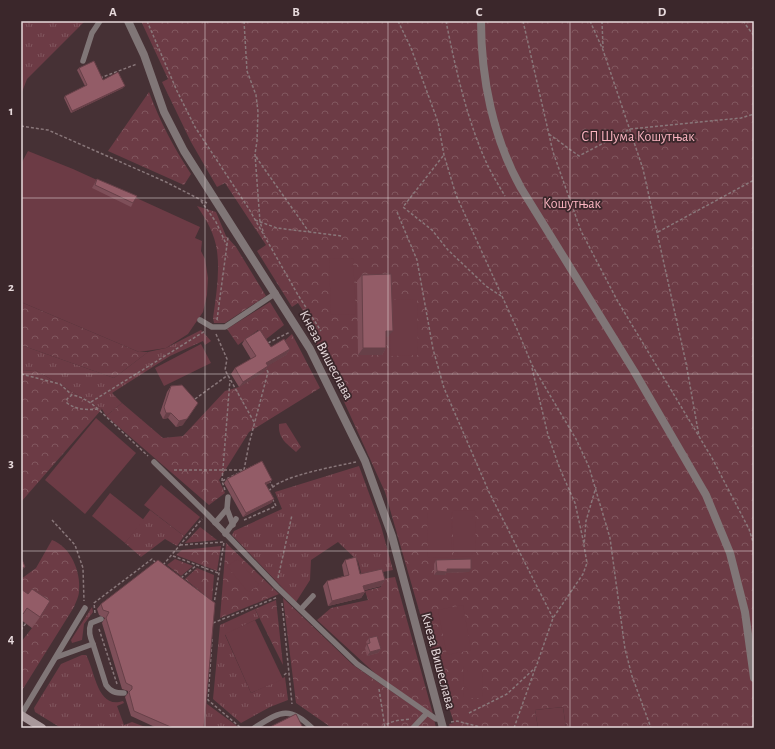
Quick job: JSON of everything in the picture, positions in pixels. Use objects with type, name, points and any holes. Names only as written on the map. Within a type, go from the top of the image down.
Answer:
[{"type":"main road","points":[[21,715],[42,728]]},
{"type":"street","name":"Кнеза Вишеслава","points":[[128,21],[144,54],[164,112],[184,151],[276,293],[324,375],[376,490],[392,536],[443,723]]},
{"type":"street","points":[[481,21],[484,73],[490,105],[506,159],[521,188],[648,393],[706,495],[730,553],[745,612],[754,678]]},
{"type":"lane","points":[[83,61],[92,33],[100,21]]},
{"type":"lane","points":[[200,320],[214,327],[225,327],[276,293]]},
{"type":"lane","points":[[154,462],[277,587],[356,664],[425,715],[443,723]]},
{"type":"lane","points":[[228,497],[227,509],[233,525]]},
{"type":"lane","points":[[215,523],[227,509]]},
{"type":"lane","points":[[225,534],[236,519]]},
{"type":"lane","points":[[300,609],[313,596]]},
{"type":"lane","points":[[21,715],[85,608]]},
{"type":"lane","points":[[98,620],[91,623],[89,627],[106,684],[109,690],[122,693]]},
{"type":"lane","points":[[57,657],[93,644]]},
{"type":"lane","points":[[254,728],[274,716],[283,713],[298,716],[312,728]]},
{"type":"lane","points":[[413,728],[425,715]]},
{"type":"path","points":[[147,21],[177,91],[195,127],[255,220],[321,331]]},
{"type":"path","points":[[244,21],[247,71],[256,95],[258,112],[255,157],[260,222],[265,237]]},
{"type":"path","points":[[398,21],[411,48],[438,122],[444,155],[456,195],[517,329],[532,366],[548,435],[560,469],[575,503],[587,563],[583,574],[553,618],[514,728]]},
{"type":"path","points":[[446,21],[451,47],[469,114],[488,166],[505,196]]},
{"type":"path","points":[[523,21],[549,134],[581,231],[617,300],[699,437],[749,529],[754,545]]},
{"type":"path","points":[[590,21],[603,50],[643,169],[686,363],[699,437]]},
{"type":"path","points":[[602,21],[603,50]]},
{"type":"path","points":[[743,21],[754,36]]},
{"type":"path","points":[[100,78],[140,63]]},
{"type":"path","points":[[549,134],[579,156],[630,129],[741,118],[754,114]]},
{"type":"path","points":[[21,126],[48,130],[166,182],[211,205]]},
{"type":"path","points":[[444,155],[403,208],[432,230],[453,255],[486,286],[501,296]]},
{"type":"path","points":[[255,157],[309,232]]},
{"type":"path","points":[[658,232],[754,180]]},
{"type":"path","points":[[201,200],[216,222],[227,246]]},
{"type":"path","points":[[396,212],[417,260],[433,349],[444,388],[489,492],[553,618]]},
{"type":"path","points":[[255,220],[276,228],[342,236]]},
{"type":"path","points":[[229,235],[214,327],[227,359],[226,370],[228,375],[254,422]]},
{"type":"path","points":[[90,402],[214,327]]},
{"type":"path","points":[[266,344],[293,330]]},
{"type":"path","points":[[532,366],[576,438],[596,487],[610,538],[625,649],[632,676],[651,728]]},
{"type":"path","points":[[244,470],[254,422],[268,372],[265,367]]},
{"type":"path","points":[[21,374],[60,384],[72,395],[81,396],[98,409],[154,462]]},
{"type":"path","points":[[194,398],[228,375]]},
{"type":"path","points":[[228,497],[222,481],[230,379]]},
{"type":"path","points":[[72,395],[67,399],[67,404],[73,408],[86,410],[98,409]]},
{"type":"path","points":[[264,490],[268,490],[286,480],[309,472],[360,461]]},
{"type":"path","points":[[222,481],[260,462],[263,468]]},
{"type":"path","points":[[162,470],[244,470]]},
{"type":"path","points":[[266,475],[274,487]]},
{"type":"path","points":[[584,546],[586,521],[596,487]]},
{"type":"path","points":[[233,525],[276,506],[268,490]]},
{"type":"path","points":[[277,587],[292,515]]},
{"type":"path","points":[[52,520],[75,545],[83,568],[85,608]]},
{"type":"path","points":[[160,566],[172,555],[198,524]]},
{"type":"path","points":[[180,545],[223,542],[214,608],[212,606]]},
{"type":"path","points":[[172,555],[218,573]]},
{"type":"path","points":[[122,693],[98,620],[94,603],[152,559],[166,571]]},
{"type":"path","points":[[178,580],[197,566]]},
{"type":"path","points":[[214,616],[213,623],[281,596],[292,704]]},
{"type":"path","points":[[21,630],[26,623]]},
{"type":"path","points":[[212,639],[208,700],[242,728]]},
{"type":"path","points":[[469,713],[507,694],[536,667]]},
{"type":"path","points":[[284,675],[288,672]]},
{"type":"path","points":[[378,679],[384,727],[396,720],[425,715]]},
{"type":"path","points":[[443,723],[457,721],[480,727]]},
{"type":"green space","points":[[21,21],[85,21],[27,79],[22,92],[21,90]]},
{"type":"green space","name":"Кошутњак","points":[[141,21],[754,21],[754,728],[566,728],[563,707],[535,710],[538,728],[450,728],[449,724],[454,723],[429,645],[385,492],[326,362],[308,330],[313,326],[298,303],[292,307],[257,251],[266,245],[225,183],[217,187],[191,142],[162,82],[168,79]]},
{"type":"green space","points":[[149,92],[168,134],[191,174],[184,185],[108,151]]},
{"type":"green space","points":[[28,151],[73,169],[200,227],[195,238],[202,241],[201,251],[205,259],[208,278],[207,295],[203,312],[188,334],[166,348],[139,352],[21,302],[21,164]]},
{"type":"green space","points":[[197,206],[216,212],[226,236],[236,247],[266,296],[225,323],[214,323],[213,318],[218,276],[217,251],[210,227]]},
{"type":"green space","points":[[353,258],[356,314],[331,315],[329,259]]},
{"type":"green space","points":[[417,299],[418,355],[391,356],[390,300]]},
{"type":"green space","points":[[21,302],[139,352],[148,352],[114,378],[21,345]]},
{"type":"green space","points":[[270,302],[284,325],[265,340],[258,330],[238,345],[227,329]]},
{"type":"green space","points":[[201,330],[211,341],[205,345],[203,341],[170,356],[112,393],[122,403],[106,416],[102,409],[35,370],[21,371],[21,345],[114,378],[148,352],[166,348]]},
{"type":"green space","points":[[292,334],[320,388],[249,432],[219,480],[225,493],[209,505],[106,416],[122,403],[163,438],[183,436],[225,391],[239,387],[264,372],[263,368],[281,344]]},
{"type":"green space","points":[[201,344],[211,363],[164,386],[155,368]]},
{"type":"green space","points":[[35,370],[102,409],[21,502],[21,371]]},
{"type":"green space","points":[[96,418],[136,453],[85,514],[45,480]]},
{"type":"green space","points":[[286,423],[301,447],[296,452],[281,437],[279,424]]},
{"type":"green space","points":[[359,466],[381,526],[393,570],[362,576],[358,561],[338,542],[311,560],[310,580],[296,602],[232,535],[234,531],[282,509],[275,492]]},
{"type":"green space","points":[[161,485],[200,517],[184,536],[144,505]]},
{"type":"green space","points":[[110,493],[144,520],[125,543],[92,516]]},
{"type":"green space","points":[[150,510],[184,536],[177,546],[165,539],[141,557],[125,543]]},
{"type":"green space","points":[[475,510],[476,556],[454,557],[452,511]]},
{"type":"green space","points":[[427,511],[451,511],[452,557],[428,558]]},
{"type":"green space","points":[[200,527],[217,540],[185,543]]},
{"type":"green space","points":[[52,540],[65,548],[73,561],[78,576],[78,595],[74,607],[21,692],[21,642],[32,628],[21,604],[21,579],[36,568]]},
{"type":"green space","points":[[226,543],[279,594],[220,618]]},
{"type":"green space","points":[[221,546],[217,571],[176,555],[182,550]]},
{"type":"green space","points":[[175,559],[193,566],[181,576],[167,565]]},
{"type":"green space","points":[[238,559],[259,585],[248,592],[227,566]]},
{"type":"green space","points":[[197,568],[214,575],[212,601],[185,579]]},
{"type":"green space","points":[[395,577],[433,714],[378,676],[317,620],[331,608],[368,600],[365,591],[381,587],[382,579]]},
{"type":"green space","points":[[283,598],[353,665],[423,713],[410,728],[332,728],[296,703]]},
{"type":"green space","points":[[276,600],[283,665],[255,609]]},
{"type":"green space","points":[[463,605],[471,650],[447,655],[438,610]]},
{"type":"green space","points":[[92,607],[93,612],[84,624],[82,640],[72,643],[71,640]]},
{"type":"green space","points":[[255,609],[259,618],[225,635],[251,693],[285,677],[288,700],[270,707],[241,723],[213,699],[220,625]]},
{"type":"green space","points":[[255,620],[283,679],[251,693],[225,634]]},
{"type":"green space","points":[[82,655],[86,655],[102,694],[108,700],[114,702],[123,701],[124,703],[117,706],[124,725],[132,722],[148,728],[61,728],[35,712],[34,708],[61,664]]},
{"type":"green space","points":[[463,665],[482,665],[483,698],[464,698]]},
{"type":"green space","points":[[203,701],[237,726],[236,728],[201,728]]},
{"type":"green space","points":[[563,707],[566,728],[538,728],[535,710]]},
{"type":"green space","points":[[427,715],[434,719],[436,728],[417,728]]},
{"type":"building","points":[[94,61],[103,80],[118,72],[125,86],[72,111],[65,96],[87,85],[79,68]]},
{"type":"building","points":[[97,179],[137,196],[133,203],[95,185]]},
{"type":"building","points":[[391,274],[393,331],[386,331],[386,348],[363,348],[362,275]]},
{"type":"building","points":[[260,330],[271,347],[284,339],[290,349],[266,363],[268,366],[243,382],[235,368],[256,356],[245,339]]},
{"type":"building","points":[[182,385],[198,403],[187,419],[179,421],[171,413],[166,413],[164,407],[171,386]]},
{"type":"building","points":[[262,461],[272,480],[265,483],[274,499],[246,513],[227,479]]},
{"type":"building","points":[[21,557],[25,567],[21,568]]},
{"type":"building","points":[[356,557],[360,574],[382,569],[385,580],[363,586],[365,592],[332,601],[327,581],[349,575],[345,560]]},
{"type":"building","points":[[471,559],[471,569],[447,569],[447,572],[437,571],[436,560]]},
{"type":"building","points":[[158,560],[215,603],[204,728],[173,728],[134,711],[129,692],[132,689],[132,686],[126,683],[106,618],[109,612],[103,610],[101,604]]},
{"type":"building","points":[[21,589],[28,594],[32,589],[50,601],[40,617],[27,608],[23,614],[21,613]]},
{"type":"building","points":[[377,636],[381,649],[370,652],[367,644],[370,643],[369,638]]},
{"type":"building","points":[[296,714],[303,728],[268,728]]},
{"type":"park label","name":"СП Шума Кошутњак","points":[[638,137]]}]
